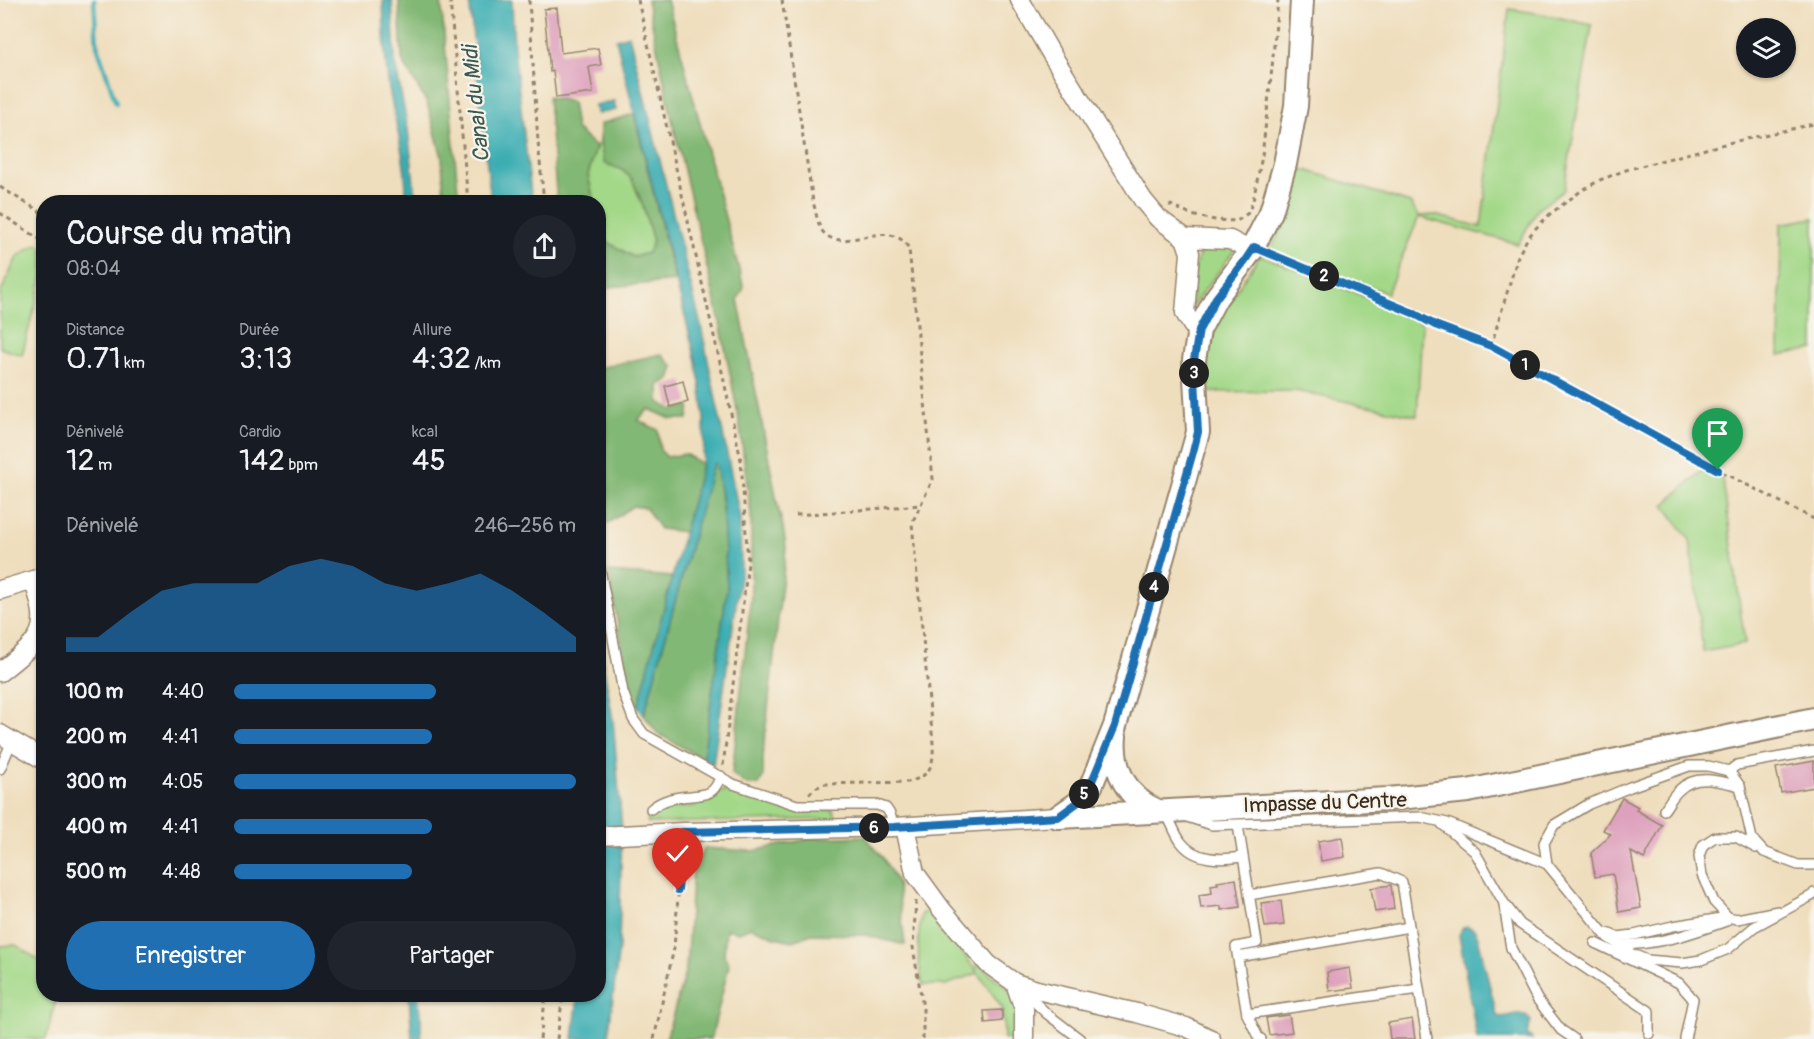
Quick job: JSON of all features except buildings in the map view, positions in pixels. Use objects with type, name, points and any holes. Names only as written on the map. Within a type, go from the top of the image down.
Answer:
[{"type":"street","points":[[1020,0],[1143,200],[1165,223],[1185,238],[1230,240],[1252,249]]},
{"type":"street","points":[[1058,817],[1077,803],[1090,786],[1115,726],[1198,432],[1194,360],[1199,330],[1216,298],[1252,249],[1271,212],[1286,164],[1296,106],[1302,0]]},
{"type":"street","points":[[1185,238],[1190,253],[1185,313],[1192,325],[1199,330]]},
{"type":"street","points":[[0,590],[36,579]]},
{"type":"street","points":[[0,672],[27,650],[36,639]]},
{"type":"street","points":[[606,836],[900,827],[1162,810],[1388,799],[1468,791],[1814,719]]},
{"type":"street","points":[[1111,814],[1119,808],[1123,793],[1114,750],[1115,726]]},
{"type":"street","points":[[6,738],[36,755]]},
{"type":"street","points":[[1102,760],[1098,782],[1101,802],[1105,810],[1111,814]]},
{"type":"street","points":[[1121,775],[1129,788],[1146,806],[1162,810]]},
{"type":"street","points":[[900,827],[915,873],[942,910],[988,964],[1015,983],[1176,1024],[1211,1039]]},
{"type":"street","points":[[1015,983],[1024,1009],[1024,1039]]},
{"type":"lane","points":[[606,601],[623,692],[633,719],[644,734],[733,784],[797,805],[877,805],[886,808],[900,827]]},
{"type":"lane","points":[[0,769],[6,738]]},
{"type":"lane","points":[[1729,771],[1737,765],[1814,751]]},
{"type":"lane","points":[[1764,852],[1752,839],[1740,786],[1729,771],[1708,766],[1689,766],[1589,804],[1554,825],[1544,843],[1547,864],[1607,937],[1632,954],[1647,960],[1682,963],[1701,960],[1728,949],[1754,927],[1814,893]]},
{"type":"lane","points":[[651,809],[660,802],[710,792],[716,787],[721,776]]},
{"type":"lane","points":[[1664,810],[1679,789],[1694,780],[1706,779],[1740,786]]},
{"type":"lane","points":[[1162,810],[1182,844],[1201,857],[1225,859],[1242,857]]},
{"type":"lane","name":"Impasse du Centre","points":[[1162,810],[1212,825],[1420,817],[1447,823],[1547,864]]},
{"type":"lane","points":[[1438,821],[1475,852],[1504,903],[1520,924],[1648,1011],[1649,1034]]},
{"type":"lane","points":[[1238,825],[1257,943],[1236,947],[1246,1014],[1261,1039]]},
{"type":"lane","points":[[1731,918],[1714,902],[1702,875],[1699,856],[1703,845],[1715,837],[1736,837],[1798,866],[1814,866]]},
{"type":"lane","points":[[1249,895],[1381,873],[1402,882],[1427,1039]]},
{"type":"lane","points":[[1504,903],[1511,948],[1537,999],[1561,1030],[1574,1039]]},
{"type":"lane","points":[[1602,930],[1617,937],[1787,909]]},
{"type":"lane","points":[[1618,945],[1641,945],[1685,936],[1731,918]]},
{"type":"lane","points":[[1238,957],[1409,927]]},
{"type":"lane","points":[[1595,943],[1680,983],[1693,999],[1685,1039]]},
{"type":"lane","points":[[1015,983],[1046,1013],[1080,1039]]},
{"type":"lane","points":[[1246,1014],[1419,989]]},
{"type":"path","points":[[450,0],[467,195]]},
{"type":"path","points":[[529,0],[543,195]]},
{"type":"path","points":[[638,0],[741,460],[748,563],[721,776]]},
{"type":"path","points":[[782,0],[813,202],[821,229],[833,239],[849,240],[865,235],[886,234],[905,241],[909,249],[933,479],[912,524],[933,750],[932,765],[928,772],[919,779],[908,782],[825,784],[815,788],[808,795],[806,804]]},
{"type":"path","points":[[1165,223],[1171,205],[1191,215],[1215,219],[1237,221],[1248,213],[1253,201],[1262,156],[1278,0]]},
{"type":"path","points":[[1491,346],[1518,256],[1527,239],[1550,214],[1581,191],[1599,180],[1626,170],[1728,143],[1814,124]]},
{"type":"path","points":[[0,187],[36,209]]},
{"type":"path","points":[[0,213],[36,237]]},
{"type":"path","points":[[1252,249],[1491,346],[1718,470],[1814,519]]},
{"type":"path","points":[[796,515],[921,506]]},
{"type":"path","points":[[654,1039],[674,948],[683,832]]},
{"type":"path","points":[[915,873],[913,946],[923,1008],[923,1039]]},
{"type":"path","points":[[540,1039],[545,1002]]},
{"type":"path","points":[[557,1039],[562,1002]]},
{"type":"green space","points":[[399,0],[441,0],[458,195],[444,195],[442,157],[427,103],[402,60]]},
{"type":"green space","points":[[647,0],[667,0],[744,288],[738,299],[786,548],[763,753],[763,776],[759,785],[747,785],[732,774],[751,597],[751,515],[739,420],[720,322],[673,124]]},
{"type":"green space","points":[[1509,9],[1592,25],[1564,190],[1538,209],[1518,244],[1419,217],[1387,293],[1269,252],[1284,224],[1302,169],[1410,203],[1419,216],[1435,215],[1481,227]]},
{"type":"green space","points":[[548,97],[572,102],[576,129],[596,147],[588,175],[592,195],[556,195]]},
{"type":"green space","points":[[634,114],[675,281],[606,287],[606,241],[633,257],[648,253],[653,241],[632,179],[622,170],[604,163],[600,124]]},
{"type":"green space","points":[[600,141],[604,162],[622,170],[632,179],[653,241],[648,253],[633,257],[606,241],[606,195],[592,195],[588,175]]},
{"type":"green space","points":[[1814,218],[1814,349],[1779,355],[1781,224]]},
{"type":"green space","points":[[36,244],[36,302],[22,355],[0,348],[0,294],[17,257]]},
{"type":"green space","points":[[1207,245],[1237,247],[1191,308],[1195,265]]},
{"type":"green space","points":[[1260,255],[1409,314],[1422,324],[1417,416],[1296,391],[1208,392],[1204,353],[1209,331]]},
{"type":"green space","points":[[661,354],[674,367],[670,379],[659,385],[659,402],[673,410],[690,406],[688,419],[671,419],[649,409],[638,420],[658,430],[660,450],[667,457],[685,454],[702,464],[684,532],[660,529],[646,508],[633,506],[606,524],[606,366]]},
{"type":"green space","points":[[713,464],[717,464],[724,528],[727,588],[703,759],[657,733],[644,715]]},
{"type":"green space","points":[[1706,467],[1723,480],[1745,644],[1703,652],[1690,540],[1664,505]]},
{"type":"green space","points":[[609,572],[672,577],[638,707],[629,691]]},
{"type":"green space","points":[[721,791],[739,792],[793,808],[833,810],[837,819],[648,823],[647,816],[660,810],[694,806]]},
{"type":"green space","points":[[865,836],[883,858],[897,882],[905,945],[865,935],[811,934],[793,941],[775,937],[751,927],[739,932],[726,929],[724,955],[729,965],[711,1039],[666,1039],[686,969],[693,867],[705,848],[753,851],[812,838]]},
{"type":"green space","points":[[932,910],[976,971],[976,963],[1006,987],[1018,1003],[1020,1039],[1004,1039],[1003,1009],[978,973],[946,985],[923,985],[918,949],[919,932],[922,913]]},
{"type":"green space","points":[[16,945],[36,958],[36,1002],[55,1002],[46,1039],[0,1039],[0,946]]},
{"type":"water","points":[[383,0],[392,0],[395,62],[408,129],[415,195],[406,195],[403,158],[389,88],[384,44]]},
{"type":"water","points":[[469,0],[512,0],[514,49],[531,195],[490,195]]},
{"type":"water","points":[[629,35],[701,326],[740,517],[741,571],[713,764],[703,759],[727,588],[722,502],[716,464],[713,464],[644,715],[638,707],[702,464],[704,425],[696,361],[616,39]]},
{"type":"water","points":[[614,101],[616,110],[597,114],[594,105]]},
{"type":"water","points":[[606,680],[613,720],[622,830],[619,947],[608,1039],[573,1039],[577,1002],[606,1002]]},
{"type":"water","points":[[1466,926],[1474,929],[1478,937],[1497,1016],[1522,1014],[1531,1021],[1527,1034],[1532,1039],[1477,1039],[1459,935]]},
{"type":"water","points":[[409,1002],[419,1002],[421,1039],[412,1039]]},
{"type":"waterway","points":[[94,0],[97,45],[116,103]]},
{"type":"route","points":[[678,890],[683,832],[894,827],[1058,817],[1077,803],[1090,786],[1115,726],[1193,452],[1198,432],[1194,360],[1199,330],[1216,298],[1254,247],[1413,313],[1435,325],[1491,346],[1718,470]]},
{"type":"water label","name":"Canal du Midi","points":[[476,104]]}]
